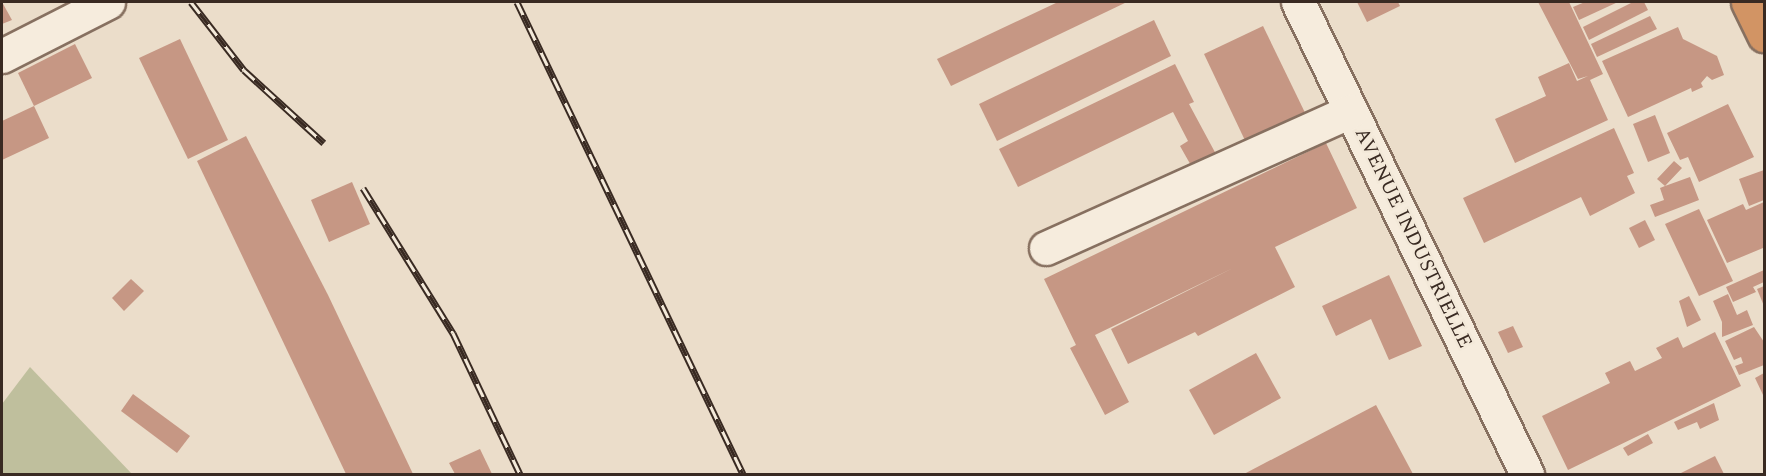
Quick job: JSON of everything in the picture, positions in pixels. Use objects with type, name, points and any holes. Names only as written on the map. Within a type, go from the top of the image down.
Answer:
[{"type":"highway","points":[[1748,2],[1764,35]]},
{"type":"street","points":[[2,56],[108,2]]},
{"type":"street","name":"AVENUE INDUSTRIELLE","points":[[1298,2],[1527,474]]},
{"type":"street","points":[[1046,248],[1351,111]]},
{"type":"green space","points":[[30,367],[132,474],[2,474],[2,404]]},
{"type":"building","points":[[2,2],[12,20],[2,24]]},
{"type":"building","points":[[1058,2],[1127,2],[951,86],[937,59]]},
{"type":"building","points":[[1357,2],[1398,2],[1400,6],[1367,22]]},
{"type":"building","points":[[1538,2],[1569,2],[1603,74],[1590,80],[1608,120],[1515,163],[1495,119],[1546,96],[1538,77],[1569,63],[1577,81],[1588,76],[1578,79]]},
{"type":"building","points":[[1585,2],[1618,2],[1579,20],[1573,7]]},
{"type":"building","points":[[1633,2],[1644,2],[1648,10],[1589,40],[1583,27]]},
{"type":"building","points":[[1650,16],[1657,29],[1597,57],[1591,44]]},
{"type":"building","points":[[1154,20],[1171,56],[997,141],[979,104]]},
{"type":"building","points":[[1263,26],[1310,123],[1250,151],[1204,54]]},
{"type":"building","points":[[1678,27],[1683,39],[1717,56],[1724,75],[1712,80],[1707,76],[1701,83],[1703,87],[1692,92],[1691,88],[1628,117],[1602,61]]},
{"type":"building","points":[[180,39],[228,140],[188,159],[139,58]]},
{"type":"building","points":[[75,44],[92,78],[34,106],[18,73]]},
{"type":"building","points":[[1175,64],[1194,102],[1189,104],[1217,156],[1193,169],[1180,146],[1188,141],[1173,112],[1018,187],[999,149]]},
{"type":"building","points":[[1728,104],[1754,157],[1699,182],[1688,157],[1680,160],[1667,133]]},
{"type":"building","points":[[34,106],[49,138],[2,160],[2,121]]},
{"type":"building","points":[[1655,115],[1670,153],[1648,162],[1633,124]]},
{"type":"building","points":[[1614,128],[1634,173],[1627,176],[1635,193],[1590,216],[1581,197],[1484,243],[1463,198]]},
{"type":"building","points":[[246,136],[328,295],[413,474],[346,474],[197,161]]},
{"type":"building","points":[[1326,143],[1357,208],[1275,247],[1295,287],[1198,336],[1195,332],[1128,364],[1111,329],[1233,268],[1095,335],[1129,402],[1105,415],[1070,348],[1076,345],[1044,279]]},
{"type":"building","points":[[1674,161],[1682,168],[1665,186],[1657,179]]},
{"type":"building","points":[[1764,170],[1764,200],[1749,206],[1739,179]]},
{"type":"building","points":[[1690,177],[1699,200],[1655,217],[1650,205],[1664,200],[1660,188]]},
{"type":"building","points":[[352,182],[370,224],[329,242],[311,200]]},
{"type":"building","points":[[1764,202],[1764,251],[1763,248],[1727,263],[1707,220],[1743,204],[1746,210]]},
{"type":"building","points":[[1699,209],[1733,281],[1699,296],[1665,224]]},
{"type":"building","points":[[1645,220],[1655,240],[1639,248],[1629,228]]},
{"type":"building","points":[[1764,270],[1764,282],[1753,287],[1756,292],[1733,302],[1726,287]]},
{"type":"building","points":[[1389,275],[1422,346],[1389,360],[1371,319],[1336,336],[1322,306]]},
{"type":"building","points":[[131,279],[144,291],[124,311],[112,298]]},
{"type":"building","points":[[1764,286],[1764,306],[1757,289]]},
{"type":"building","points":[[1728,294],[1737,315],[1747,310],[1753,325],[1722,337],[1722,322],[1713,301]]},
{"type":"building","points":[[1689,296],[1701,320],[1687,327],[1679,301]]},
{"type":"building","points":[[1513,326],[1523,347],[1508,353],[1498,332]]},
{"type":"building","points":[[1754,327],[1764,342],[1764,365],[1739,375],[1735,366],[1743,363],[1741,357],[1734,360],[1725,341]]},
{"type":"building","points":[[1715,332],[1741,386],[1568,470],[1542,416],[1610,383],[1605,373],[1630,361],[1635,371],[1662,358],[1656,348],[1678,337],[1683,348]]},
{"type":"building","points":[[1256,353],[1281,398],[1214,435],[1189,390]]},
{"type":"building","points":[[1764,373],[1764,397],[1755,378]]},
{"type":"building","points":[[133,394],[190,436],[177,453],[121,411]]},
{"type":"building","points":[[1714,403],[1719,420],[1700,429],[1697,422],[1678,430],[1674,422]]},
{"type":"building","points":[[1376,405],[1413,474],[1244,474]]},
{"type":"building","points":[[1648,434],[1653,443],[1628,456],[1623,448]]},
{"type":"building","points":[[480,449],[492,474],[455,474],[449,463]]},
{"type":"building","points":[[1715,456],[1724,474],[1679,474]]},
{"type":"railway","points":[[191,2],[244,70],[324,143]]},
{"type":"railway","points":[[517,2],[743,474]]},
{"type":"railway","points":[[363,188],[453,333],[520,474]]}]
